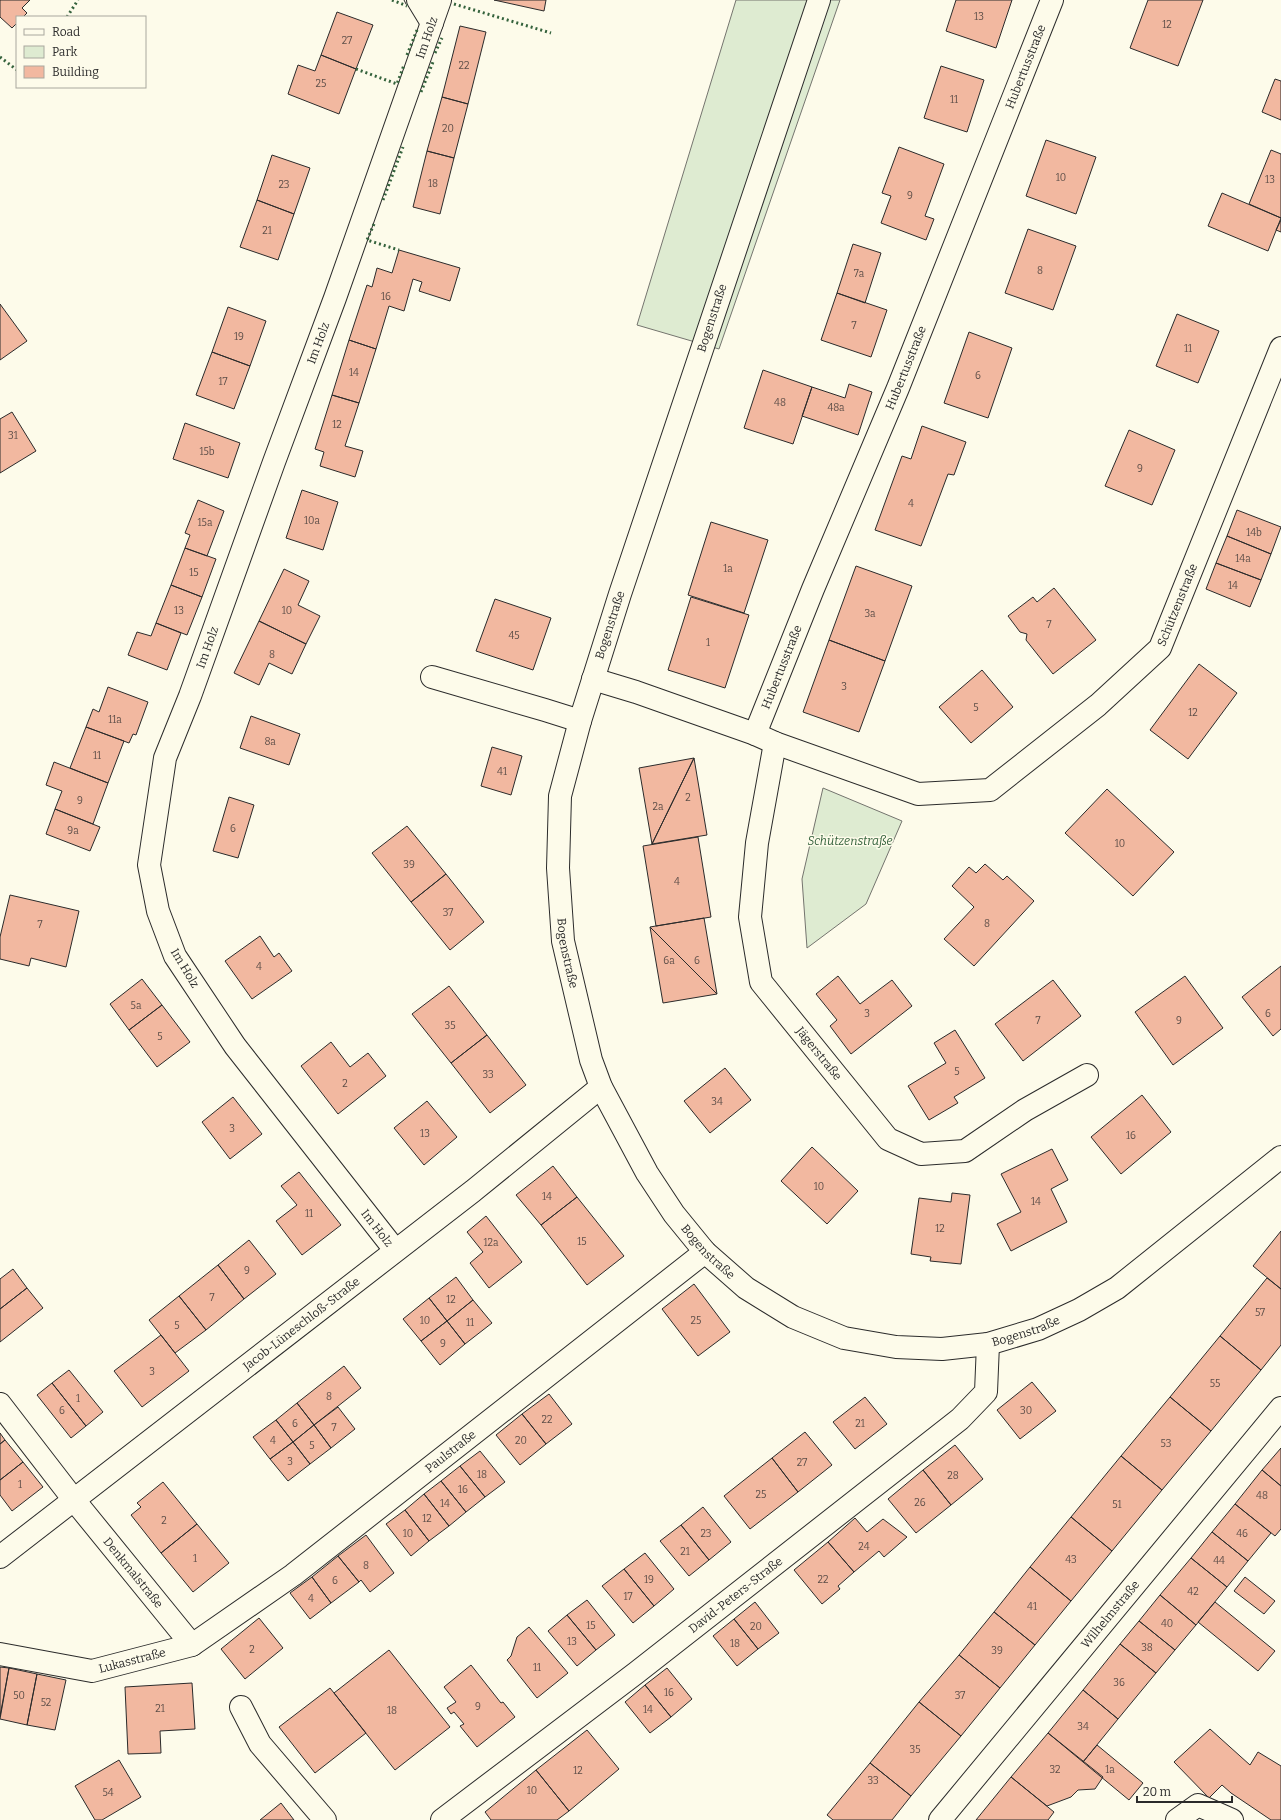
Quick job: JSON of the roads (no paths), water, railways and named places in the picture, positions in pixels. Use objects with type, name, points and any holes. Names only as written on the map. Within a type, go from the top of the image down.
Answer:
[{"type":"street","points":[[418,0],[432,23]]},
{"type":"street","name":"Im Holz","points":[[395,1250],[235,1046],[175,956],[158,911],[150,865],[165,758],[193,689],[274,462],[335,298],[440,0]]},
{"type":"street","name":"Bogenstraße","points":[[819,0],[593,679],[560,796],[558,868],[563,941],[591,1060],[600,1087],[647,1173],[674,1214],[705,1252],[746,1288],[793,1317],[844,1338],[896,1348],[942,1349],[988,1344],[1038,1329],[1079,1310],[1117,1288],[1281,1157]]},
{"type":"street","name":"Hubertusstraße","points":[[755,734],[813,589],[898,388],[1052,0]]},
{"type":"street","name":"Schützenstraße","points":[[593,679],[636,692],[755,734],[775,743],[918,794],[990,790],[1098,705],[1160,648],[1281,348]]},
{"type":"street","points":[[432,678],[580,721]]},
{"type":"street","name":"Jägerstraße","points":[[775,743],[757,842],[750,917],[761,982],[888,1140],[921,1154],[965,1151],[1025,1110],[1087,1075]]},
{"type":"street","name":"Jacob-Lüneschloß-Straße","points":[[0,1557],[473,1191],[600,1087]]},
{"type":"street","name":"Paulstraße","points":[[192,1646],[293,1575],[705,1252]]},
{"type":"street","name":"David-Peters-Straße","points":[[442,1820],[636,1673],[960,1419],[986,1392],[988,1344]]},
{"type":"street","name":"Denkmalstraße","points":[[0,1404],[74,1500],[192,1646]]},
{"type":"street","name":"Wilhelmstraße","points":[[940,1820],[1281,1408]]},
{"type":"street","name":"Lukasstraße","points":[[0,1654],[92,1670],[192,1646]]},
{"type":"street","points":[[241,1707],[260,1744],[325,1820]]},
{"type":"street","points":[[1177,1820],[1198,1806],[1232,1820]]}]
